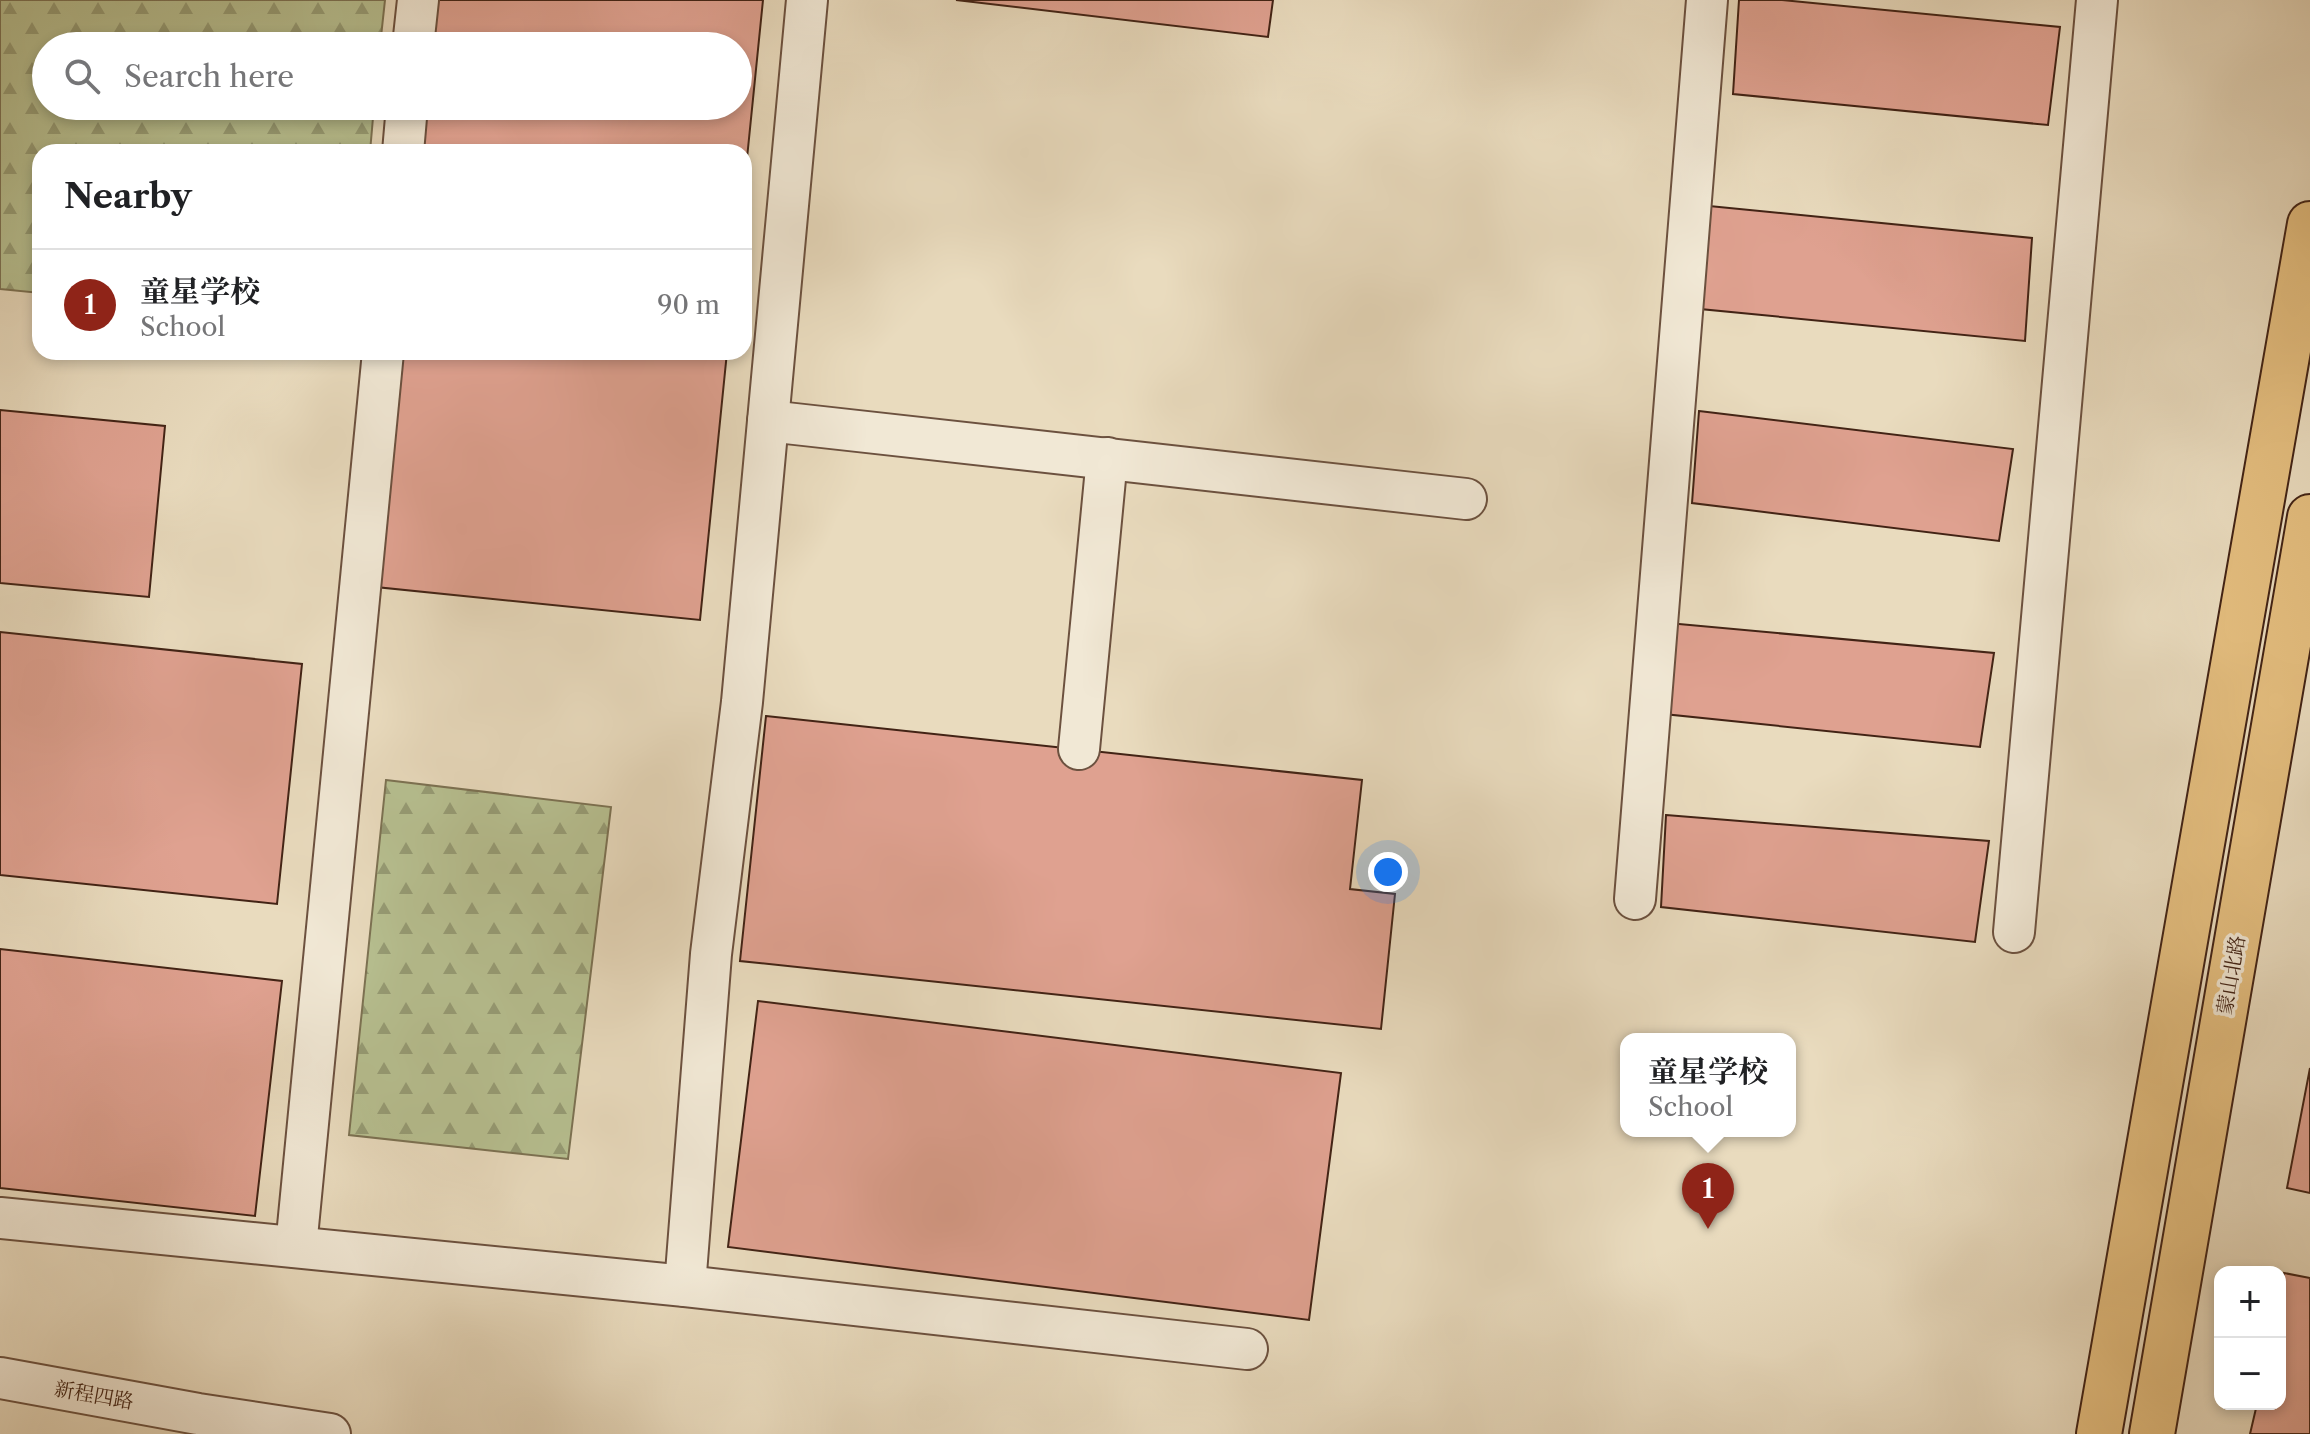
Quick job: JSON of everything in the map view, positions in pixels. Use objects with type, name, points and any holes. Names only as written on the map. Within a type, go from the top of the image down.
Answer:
[{"type":"main road","points":[[2099,1434],[2310,224]]},
{"type":"main road","name":"蒙山北路","points":[[2152,1434],[2310,517]]},
{"type":"street","points":[[415,32],[418,0]]},
{"type":"street","points":[[685,1286],[711,954],[742,702],[807,0]]},
{"type":"street","points":[[1635,899],[1707,0]]},
{"type":"street","points":[[2014,932],[2097,0]]},
{"type":"street","points":[[404,144],[406,120]]},
{"type":"street","points":[[296,1247],[382,360]]},
{"type":"street","points":[[768,421],[1466,499]]},
{"type":"street","points":[[1079,749],[1107,458]]},
{"type":"street","points":[[0,1218],[685,1286],[1247,1349]]},
{"type":"street","name":"新程四路","points":[[0,1378],[330,1434]]},
{"type":"green space","points":[[0,0],[385,0],[382,32],[32,32],[32,120],[373,120],[371,144],[32,144],[32,292],[0,289]]},
{"type":"green space","points":[[386,780],[611,807],[568,1159],[349,1135]]},
{"type":"building","points":[[436,0],[763,0],[752,109],[752,32],[433,32]]},
{"type":"building","points":[[956,0],[1273,0],[1268,37]]},
{"type":"building","points":[[1739,0],[1782,0],[2060,27],[2048,125],[1733,94]]},
{"type":"building","points":[[423,120],[751,120],[748,144],[421,144]]},
{"type":"building","points":[[1699,205],[2032,238],[2025,341],[1690,308]]},
{"type":"building","points":[[399,360],[726,360],[700,620],[376,587]]},
{"type":"building","points":[[0,410],[165,426],[149,597],[0,583]]},
{"type":"building","points":[[1699,411],[2013,449],[1999,541],[1692,503]]},
{"type":"building","points":[[1668,623],[1994,653],[1980,747],[1664,714]]},
{"type":"building","points":[[0,632],[302,664],[277,904],[0,875]]},
{"type":"building","points":[[766,716],[1362,780],[1350,889],[1395,894],[1381,1029],[740,961]]},
{"type":"building","points":[[1666,815],[1989,841],[1975,942],[1661,907]]},
{"type":"building","points":[[0,949],[282,981],[255,1216],[0,1188]]},
{"type":"building","points":[[758,1001],[1341,1073],[1309,1320],[728,1247]]},
{"type":"building","points":[[2310,1068],[2310,1193],[2287,1188]]},
{"type":"building","points":[[2286,1273],[2310,1278],[2310,1434],[2250,1434],[2256,1410],[2286,1410]]},
{"type":"place","name":"童星学校","points":[[1708,1229]]}]
